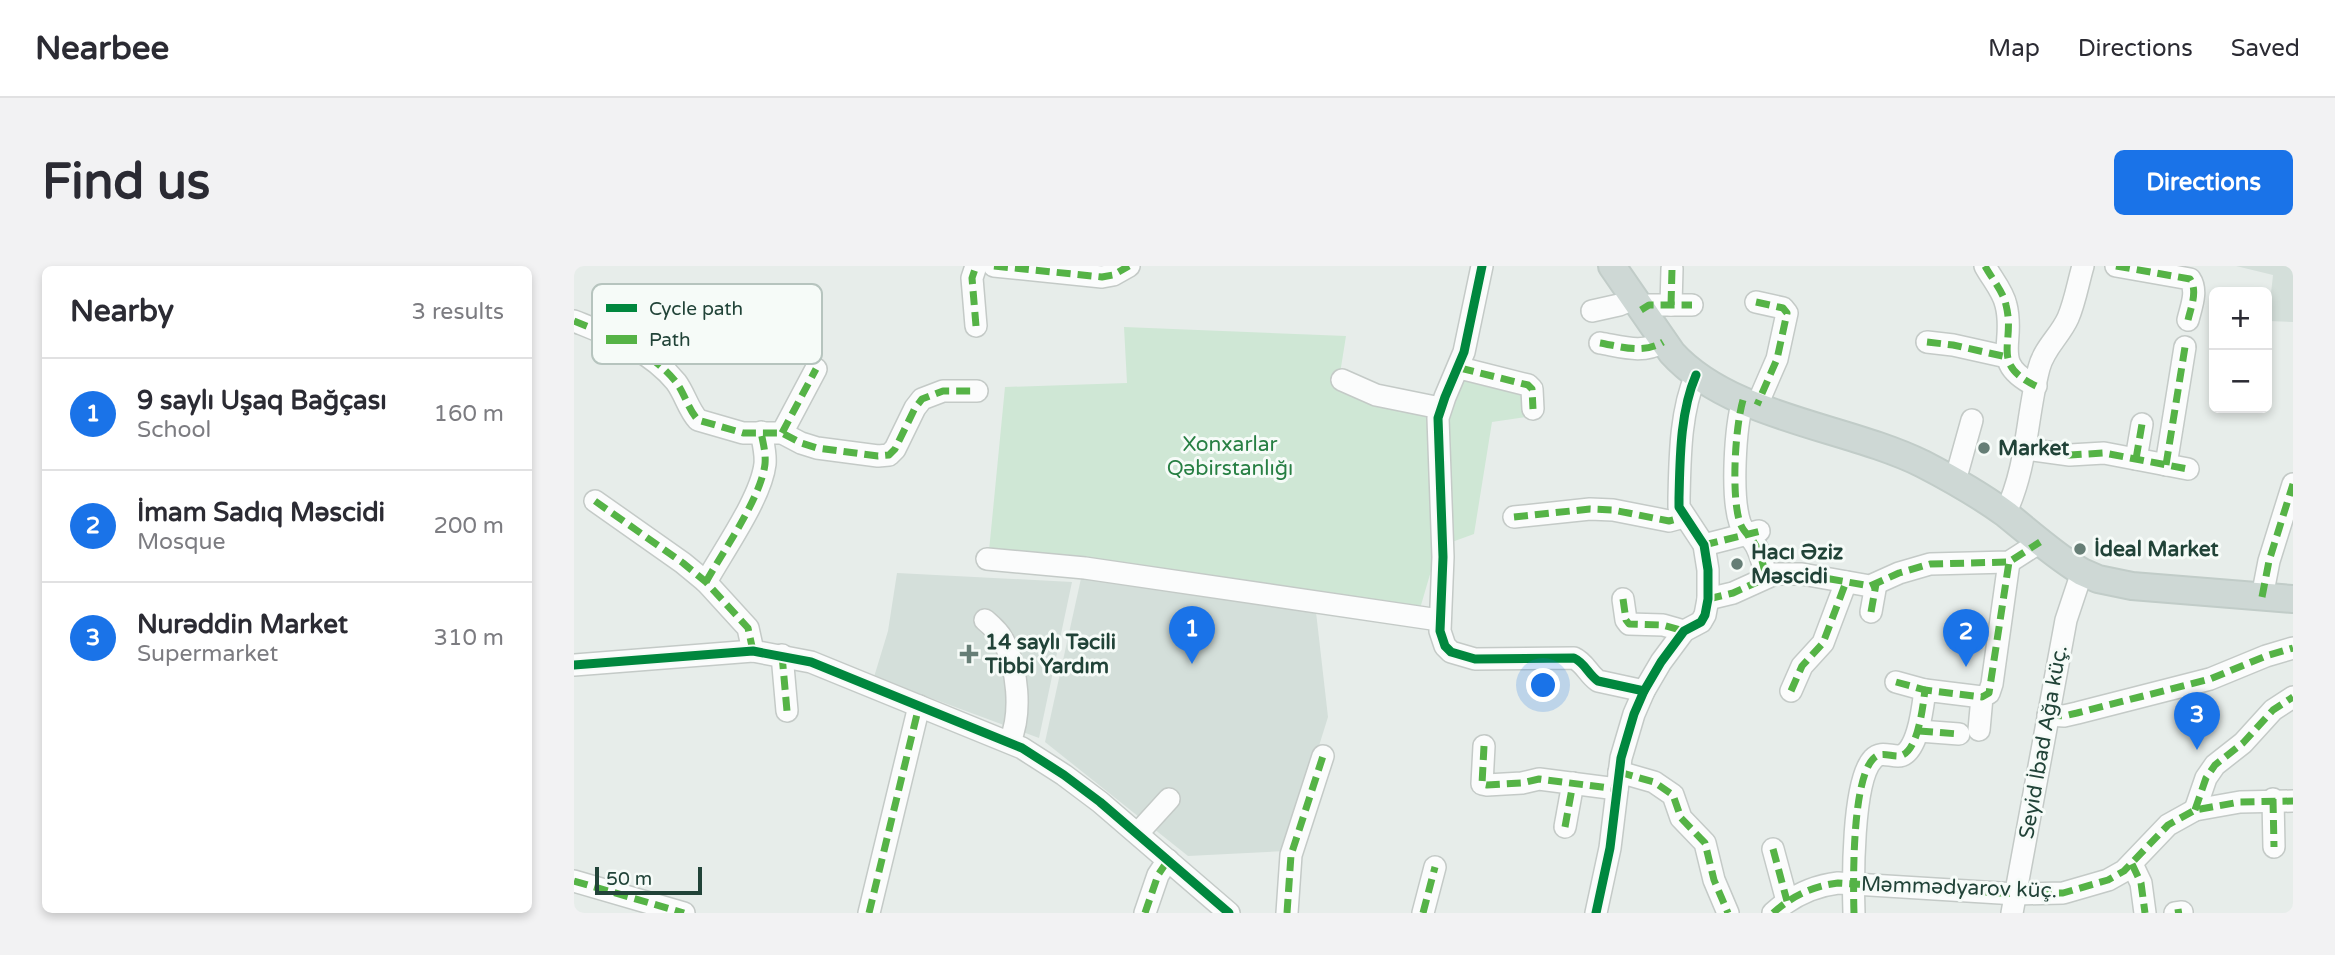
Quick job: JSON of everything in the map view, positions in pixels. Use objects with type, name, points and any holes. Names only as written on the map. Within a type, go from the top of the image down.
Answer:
[{"type":"main road","points":[[1612,266],[1663,342],[1683,365],[1696,375],[1750,403],[1889,449],[1955,481],[2005,514],[2082,572],[2132,586],[2293,599]]},
{"type":"street","points":[[975,326],[972,278],[976,266]]},
{"type":"street","points":[[994,266],[1102,277],[1113,275],[1129,266]]},
{"type":"street","points":[[1482,266],[1460,368],[1440,408],[1438,427],[1443,557],[1439,620],[1445,646],[1451,652],[1464,657],[1574,658],[1582,662],[1598,681],[1644,691]]},
{"type":"street","points":[[1985,266],[2007,306],[2010,327],[2007,357],[2009,365],[2017,375],[2036,386]]},
{"type":"street","points":[[2005,514],[2014,496],[2026,449],[2039,369],[2047,348],[2068,320],[2083,266]]},
{"type":"street","points":[[2116,266],[2190,279],[2194,292],[2188,320]]},
{"type":"street","points":[[1592,311],[1619,305],[1681,305],[1672,269]]},
{"type":"street","points":[[1756,302],[1783,308],[1787,313],[1777,359],[1739,420],[1735,494],[1739,519],[1754,533],[1766,576]]},
{"type":"street","points":[[574,321],[592,328]]},
{"type":"street","points":[[1600,343],[1638,350],[1653,348],[1663,342]]},
{"type":"street","points":[[1927,342],[2007,357]]},
{"type":"street","points":[[2166,465],[2185,347]]},
{"type":"street","points":[[655,364],[678,386],[692,414],[698,420],[743,433],[772,432],[817,448],[878,456],[889,455],[895,449],[922,399],[943,391],[977,391]]},
{"type":"street","points":[[1460,368],[1528,385],[1532,389],[1533,409]]},
{"type":"street","points":[[706,582],[753,497],[764,468],[772,432],[816,369]]},
{"type":"street","points":[[1596,913],[1610,848],[1625,741],[1644,691],[1684,631],[1701,622],[1708,599],[1704,545],[1679,507],[1686,411],[1690,387],[1696,375]]},
{"type":"street","points":[[1342,380],[1376,395],[1440,408]]},
{"type":"street","points":[[1955,481],[1972,420]]},
{"type":"street","points":[[2136,459],[2142,424]]},
{"type":"street","points":[[2026,449],[2070,455],[2104,453],[2189,469]]},
{"type":"street","points":[[2262,597],[2269,561],[2293,484]]},
{"type":"street","points":[[595,501],[706,582],[748,628],[753,650]]},
{"type":"street","points":[[1514,517],[1590,509],[1613,510],[1669,521],[1684,517]]},
{"type":"street","points":[[1704,545],[1754,533]]},
{"type":"street","points":[[1708,599],[1746,589],[1766,576],[1775,574],[1802,574],[1870,586],[1899,573],[1930,564],[2009,562],[2040,542]]},
{"type":"street","points":[[987,559],[1086,568],[1439,620]]},
{"type":"street","points":[[1896,682],[1926,691],[1982,697],[1989,693],[2009,562]]},
{"type":"street","name":"Seyid İbad Ağa küç.","points":[[2014,904],[2066,620],[2082,572]]},
{"type":"street","points":[[1791,691],[1802,666],[1823,643],[1846,582]]},
{"type":"street","points":[[1871,612],[1877,584]]},
{"type":"street","points":[[1623,599],[1629,624],[1663,625],[1684,631]]},
{"type":"street","points":[[985,620],[1004,641],[1014,677],[1016,721],[1010,741]]},
{"type":"street","points":[[2048,715],[2064,716],[2210,679],[2293,648]]},
{"type":"street","points":[[574,666],[753,650],[811,662],[1010,741],[1064,775],[1138,833],[1229,913]]},
{"type":"street","points":[[782,655],[787,711]]},
{"type":"street","points":[[1854,913],[1855,837],[1868,768],[1875,757],[1883,754],[1900,757],[1905,755],[1919,730],[1926,691]]},
{"type":"street","points":[[1919,730],[1969,732],[1982,697]]},
{"type":"street","points":[[2195,810],[2206,778],[2214,765],[2243,743],[2273,710],[2293,697]]},
{"type":"street","points":[[869,913],[919,706]]},
{"type":"street","points":[[1484,746],[1482,783],[1487,785],[1539,779],[1573,783],[1654,782],[1670,792],[1681,818],[1705,843],[1714,880],[1727,913]]},
{"type":"street","points":[[1287,913],[1294,845],[1323,756]]},
{"type":"street","points":[[1565,827],[1573,783]]},
{"type":"street","points":[[1138,833],[1168,799]]},
{"type":"street","points":[[2274,847],[2283,800]]},
{"type":"street","name":"Məmmədyarov küç.","points":[[1780,907],[1822,885],[1853,883],[2014,904],[2108,880],[2132,864],[2168,825],[2195,810],[2240,802],[2283,800]]},
{"type":"street","points":[[1773,849],[1780,907]]},
{"type":"street","points":[[1145,913],[1158,875],[1168,860]]},
{"type":"street","points":[[2132,864],[2141,883],[2145,913]]},
{"type":"street","points":[[1423,913],[1434,867]]},
{"type":"street","points":[[574,881],[684,913]]},
{"type":"shaded area","points":[[2236,266],[2293,266],[2293,322],[2272,321],[2273,275]]},
{"type":"shaded area","name":"14 saylı Təcili Tibbi Yardım","points":[[897,573],[1072,582],[1039,738],[874,677],[888,631]]},
{"type":"shaded area","points":[[1082,574],[1316,612],[1328,717],[1286,851],[1188,856],[1045,742]]},
{"type":"green space","name":"Xonxarlar Qəbirstanlığı","points":[[1124,327],[1346,336],[1338,386],[1443,413],[1466,372],[1527,389],[1526,417],[1492,422],[1474,534],[1438,547],[1419,612],[989,551],[1005,387],[1127,383]]},
{"type":"marked path","points":[[976,266],[972,278],[976,326]]},
{"type":"marked path","points":[[994,266],[1102,277],[1113,275],[1129,266]]},
{"type":"marked path","points":[[1985,266],[2005,300],[2008,361],[2022,378],[2036,386]]},
{"type":"marked path","points":[[2116,266],[2190,279],[2194,294],[2188,320]]},
{"type":"marked path","points":[[1671,305],[1672,269]]},
{"type":"marked path","points":[[1756,302],[1783,308],[1787,313],[1777,359],[1757,405]]},
{"type":"marked path","points":[[1641,310],[1649,305],[1692,305]]},
{"type":"marked path","points":[[574,321],[592,328]]},
{"type":"marked path","points":[[1600,343],[1640,349],[1663,342]]},
{"type":"marked path","points":[[1927,342],[2007,357]]},
{"type":"marked path","points":[[2166,465],[2185,347]]},
{"type":"marked path","points":[[658,364],[676,382],[698,420],[743,433],[782,433],[817,448],[878,456],[889,455],[895,449],[922,399],[943,391],[977,391]]},
{"type":"marked path","points":[[1460,368],[1528,385],[1532,389],[1533,409]]},
{"type":"marked path","points":[[782,433],[816,369]]},
{"type":"marked path","points":[[1743,400],[1735,462],[1737,511],[1741,526],[1758,549],[1766,576]]},
{"type":"marked path","points":[[2136,459],[2142,424]]},
{"type":"marked path","points":[[706,582],[749,508],[762,478],[765,460],[761,432]]},
{"type":"marked path","points":[[2026,449],[2070,455],[2104,453],[2188,469]]},
{"type":"marked path","points":[[2262,597],[2269,561],[2293,484]]},
{"type":"marked path","points":[[595,501],[706,582],[748,628],[753,651]]},
{"type":"marked path","points":[[1514,517],[1590,509],[1613,510],[1669,521],[1684,517]]},
{"type":"marked path","points":[[1704,545],[1761,531]]},
{"type":"marked path","points":[[1708,599],[1733,593],[1775,574],[1802,574],[1870,586],[1899,573],[1930,564],[2009,562],[2040,542]]},
{"type":"marked path","points":[[1854,913],[1857,809],[1866,771],[1876,757],[1898,756],[1905,754],[1910,748],[1918,729],[1925,690],[1982,697],[1989,693],[2009,562]]},
{"type":"marked path","points":[[1791,691],[1802,666],[1823,643],[1846,582]]},
{"type":"marked path","points":[[1871,612],[1876,584]]},
{"type":"marked path","points":[[1623,599],[1629,624],[1663,625],[1684,631]]},
{"type":"marked path","points":[[2048,715],[2064,716],[2210,679],[2293,648]]},
{"type":"marked path","points":[[782,655],[787,711]]},
{"type":"marked path","points":[[1896,682],[1925,690]]},
{"type":"marked path","points":[[2195,810],[2206,778],[2215,765],[2243,743],[2273,710],[2293,697]]},
{"type":"marked path","points":[[869,913],[919,706]]},
{"type":"marked path","points":[[1919,731],[1959,734]]},
{"type":"marked path","points":[[1484,746],[1482,784],[1522,783],[1539,779],[1617,789]]},
{"type":"marked path","points":[[1287,913],[1291,855],[1323,756]]},
{"type":"marked path","points":[[1619,772],[1654,782],[1673,795],[1681,818],[1705,843],[1714,880],[1728,913]]},
{"type":"marked path","points":[[1565,827],[1573,783]]},
{"type":"marked path","points":[[2273,799],[2274,847]]},
{"type":"marked path","points":[[1773,913],[1803,893],[1838,883],[2016,894],[2063,893],[2108,880],[2124,871],[2168,825],[2195,810],[2240,802],[2293,801]]},
{"type":"marked path","points":[[1773,849],[1787,901]]},
{"type":"marked path","points":[[1145,913],[1158,875],[1168,860]]},
{"type":"marked path","points":[[2132,864],[2141,883],[2145,913]]},
{"type":"marked path","points":[[1423,913],[1435,867]]},
{"type":"marked path","points":[[574,881],[684,913]]},
{"type":"marked path","points":[[2175,913],[2182,912]]},
{"type":"cycle path","points":[[1482,266],[1464,352],[1438,418],[1443,557],[1440,631],[1445,646],[1451,652],[1475,659],[1574,658],[1598,681],[1644,691]]},
{"type":"cycle path","points":[[1596,913],[1610,848],[1621,758],[1634,714],[1661,662],[1684,631],[1701,622],[1708,599],[1708,570],[1704,545],[1679,507],[1684,420],[1696,375]]},
{"type":"cycle path","points":[[574,665],[753,651],[811,662],[1022,748],[1100,802],[1229,913]]},
{"type":"place","name":"Market","points":[[1984,448]]},
{"type":"place","name":"İdeal Market","points":[[2080,549]]},
{"type":"place","name":"Hacı Əziz Məscidi","points":[[1737,564]]},
{"type":"place","name":"14 saylı Təcili Tibbi Yardım","points":[[969,654]]},
{"type":"place","name":"9 saylı Uşaq Bağçası","points":[[1192,664]]},
{"type":"place","name":"İmam Sadıq Məscidi","points":[[1966,667]]},
{"type":"place","name":"Nurəddin Market","points":[[2197,750]]}]
